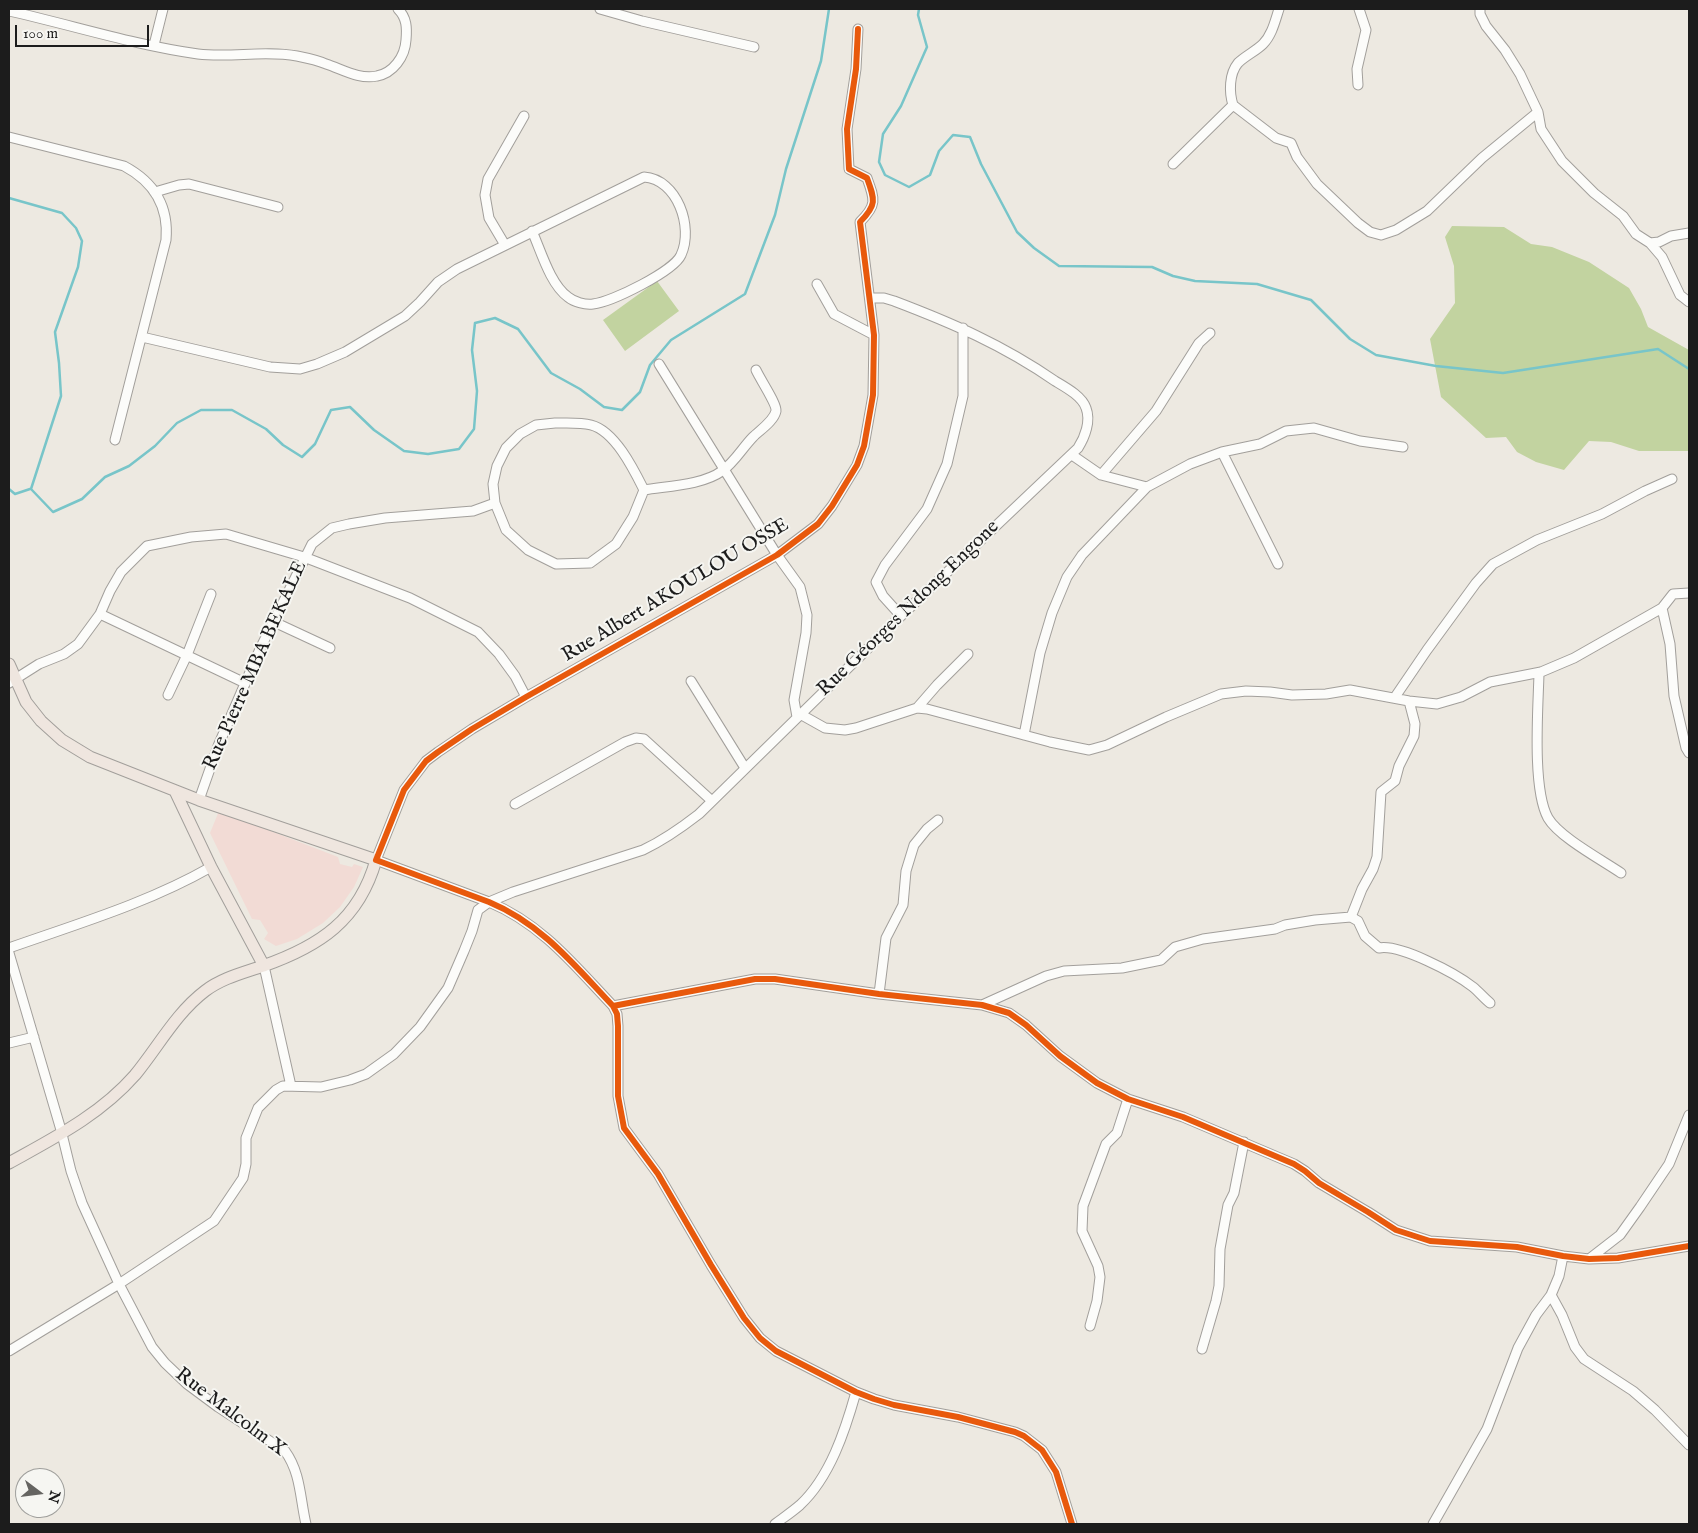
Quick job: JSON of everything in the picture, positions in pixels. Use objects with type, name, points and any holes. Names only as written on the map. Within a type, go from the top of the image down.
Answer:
[{"type":"main road","points":[[9,664],[12,681],[42,721],[62,740],[90,757],[199,800],[376,860],[362,895],[344,921],[316,943],[264,966],[228,977],[201,994],[181,1014],[146,1061],[120,1091],[94,1113],[62,1134],[9,1163]]},
{"type":"main road","points":[[176,791],[211,867],[264,966]]},
{"type":"street","points":[[154,45],[163,9]]},
{"type":"street","points":[[9,11],[139,43],[201,54],[282,54],[327,64],[360,76],[378,76],[387,72],[396,64],[404,50],[407,30],[406,21],[398,9]]},
{"type":"street","points":[[600,9],[642,21],[754,47]]},
{"type":"street","points":[[1279,9],[1271,32],[1264,43],[1238,64],[1233,73],[1230,87],[1233,104],[1276,138],[1291,142],[1297,157],[1317,184],[1370,232],[1382,235],[1396,230],[1427,212],[1482,158],[1538,112]]},
{"type":"street","points":[[1358,85],[1357,70],[1366,30],[1359,9]]},
{"type":"street","points":[[1480,9],[1480,14],[1486,26],[1506,50],[1520,74],[1538,112],[1541,129],[1562,161],[1594,193],[1624,216],[1636,234],[1650,243],[1662,257],[1680,295],[1689,302]]},
{"type":"street","name":"Rue Albert AKOULOU OSSE","points":[[376,860],[404,790],[426,761],[455,740],[526,697],[776,555],[818,524],[849,480],[864,446],[873,395],[874,336],[860,222],[871,211],[873,203],[867,178],[849,169],[847,129],[856,69],[858,29]]},
{"type":"street","points":[[1174,164],[1233,104]]},
{"type":"street","points":[[505,245],[489,218],[485,195],[488,179],[524,116]]},
{"type":"street","points":[[9,137],[124,166],[142,178],[155,192],[161,203],[167,228],[166,240],[115,440]]},
{"type":"street","points":[[142,337],[270,367],[300,369],[345,352],[386,328],[404,316],[438,282],[457,269],[532,231],[644,177],[662,182],[674,194],[682,210],[685,239],[682,254],[675,264],[622,295],[592,304],[569,298],[561,291],[554,280],[532,231]]},
{"type":"street","points":[[155,192],[189,184],[278,207]]},
{"type":"street","points":[[1650,243],[1689,232]]},
{"type":"street","points":[[817,284],[834,314],[874,336]]},
{"type":"street","name":"Rue Géorges Ndong Engone","points":[[489,902],[512,892],[643,850],[670,836],[699,814],[901,616],[1072,455],[1084,439],[1088,418],[1086,408],[1081,400],[1024,360],[962,328],[894,301],[884,298],[870,298]]},
{"type":"street","points":[[901,616],[883,596],[876,582],[885,565],[927,509],[947,464],[963,396],[962,328]]},
{"type":"street","points":[[1101,475],[1156,411],[1199,343],[1210,333]]},
{"type":"street","points":[[659,364],[776,555],[800,588],[807,615],[806,633],[794,700],[799,715],[825,728],[845,730],[856,728],[917,708],[1089,750],[1107,745],[1221,694],[1254,691],[1292,695],[1326,694],[1350,690],[1437,704],[1461,697],[1490,682],[1541,672],[1574,658],[1662,608],[1673,594],[1689,593]]},
{"type":"street","points":[[644,490],[696,482],[712,477],[724,470],[746,443],[773,417],[776,410],[756,370]]},
{"type":"street","points":[[555,422],[592,425],[608,436],[632,466],[644,490],[633,517],[616,544],[590,564],[556,564],[528,550],[506,530],[495,504],[493,484],[497,466],[506,448],[520,434],[536,425],[555,422]]},
{"type":"street","points":[[1024,735],[1040,653],[1052,613],[1067,577],[1082,555],[1147,487],[1190,464],[1222,452],[1260,444],[1286,431],[1314,428],[1360,441],[1403,448]]},
{"type":"street","points":[[1222,452],[1278,564]]},
{"type":"street","points":[[1072,455],[1101,475],[1147,487]]},
{"type":"street","points":[[1395,697],[1471,590],[1493,564],[1537,540],[1602,514],[1672,479]]},
{"type":"street","name":"Rue Pierre MBA BEKALE","points":[[199,800],[218,746],[272,621],[312,544],[332,528],[385,518],[473,511],[495,504]]},
{"type":"street","points":[[12,681],[39,664],[64,654],[78,644],[100,614],[122,572],[147,546],[191,537],[226,534],[304,557],[410,598],[478,632],[499,654],[515,676],[526,697]]},
{"type":"street","points":[[168,695],[187,656],[211,594]]},
{"type":"street","points":[[1662,608],[1670,644],[1674,696],[1686,748],[1689,753]]},
{"type":"street","points":[[100,614],[245,683]]},
{"type":"street","points":[[272,621],[330,648]]},
{"type":"street","points":[[917,708],[968,654]]},
{"type":"street","points":[[1541,672],[1539,674],[1538,757],[1542,798],[1548,818],[1560,832],[1621,873]]},
{"type":"street","points":[[692,681],[745,768]]},
{"type":"street","points":[[1351,917],[1378,857],[1381,792],[1395,782],[1399,766],[1414,736],[1415,724],[1409,701]]},
{"type":"street","points":[[515,804],[625,742],[636,738],[644,739],[712,802]]},
{"type":"street","points":[[880,994],[886,938],[903,905],[906,870],[914,845],[927,829],[938,820]]},
{"type":"street","points":[[376,860],[507,910],[536,929],[562,952],[613,1006],[617,1014],[619,1106],[624,1128],[658,1174],[711,1265],[753,1330],[776,1351],[856,1392],[894,1405],[958,1417],[1006,1429],[1024,1436],[1042,1450],[1056,1472],[1072,1524]]},
{"type":"street","points":[[9,948],[118,910],[164,891],[211,867]]},
{"type":"street","points":[[9,1351],[119,1284],[214,1221],[243,1178],[246,1164],[246,1138],[258,1108],[276,1090],[283,1086],[321,1087],[350,1080],[366,1074],[394,1054],[420,1027],[448,988],[464,951],[478,910],[489,902]]},
{"type":"street","points":[[982,1004],[1046,976],[1064,971],[1122,968],[1161,960],[1175,947],[1203,938],[1244,934],[1315,920],[1351,917],[1358,921],[1365,936],[1378,948],[1387,946],[1434,964],[1472,987],[1490,1004]]},
{"type":"street","name":"Rue Malcolm X","points":[[9,953],[71,1171],[82,1203],[119,1284],[152,1347],[175,1373],[218,1407],[285,1451],[298,1475],[306,1524]]},
{"type":"street","points":[[264,966],[291,1086]]},
{"type":"street","points":[[613,1006],[755,979],[775,979],[880,994],[982,1004],[1009,1013],[1026,1025],[1060,1056],[1097,1083],[1128,1099],[1183,1116],[1294,1164],[1319,1183],[1396,1230],[1411,1236],[1430,1241],[1517,1247],[1589,1259],[1618,1258],[1689,1246]]},
{"type":"street","points":[[9,1043],[34,1037]]},
{"type":"street","points":[[1090,1326],[1097,1301],[1100,1277],[1098,1266],[1082,1231],[1083,1206],[1106,1144],[1117,1133],[1128,1099]]},
{"type":"street","points":[[1589,1259],[1620,1235],[1640,1207],[1669,1164],[1689,1115]]},
{"type":"street","points":[[1202,1349],[1216,1301],[1219,1286],[1220,1249],[1228,1205],[1234,1193],[1244,1142]]},
{"type":"street","points":[[1432,1524],[1487,1429],[1518,1348],[1536,1315],[1550,1295],[1559,1276],[1562,1256]]},
{"type":"street","points":[[1550,1295],[1562,1315],[1575,1347],[1584,1359],[1633,1391],[1655,1410],[1689,1445]]},
{"type":"street","points":[[775,1524],[800,1505],[819,1482],[830,1462],[847,1421],[856,1392]]},
{"type":"shaded area","points":[[219,811],[338,857],[340,864],[352,867],[354,864],[363,867],[354,887],[340,907],[323,923],[297,939],[276,946],[264,939],[268,933],[260,920],[252,919],[210,833]]},
{"type":"green space","points":[[1452,226],[1504,227],[1531,244],[1552,247],[1589,262],[1629,288],[1641,309],[1648,327],[1689,350],[1689,451],[1639,451],[1611,442],[1589,441],[1564,470],[1536,462],[1517,452],[1506,437],[1486,438],[1441,397],[1430,339],[1455,303],[1454,266],[1445,237]]},
{"type":"green space","points":[[657,281],[679,311],[625,351],[603,320]]},
{"type":"waterway","points":[[9,198],[62,213],[76,228],[82,241],[78,267],[55,332],[61,396],[31,489],[53,512],[82,499],[105,477],[129,466],[155,446],[177,423],[201,410],[232,410],[266,429],[283,445],[302,457],[315,444],[331,410],[350,407],[374,430],[404,451],[428,454],[459,449],[474,429],[477,391],[472,350],[475,323],[495,318],[518,329],[551,373],[580,389],[604,407],[622,410],[640,392],[650,365],[671,340],[745,294],[775,215],[786,169],[821,61],[829,9]]},
{"type":"waterway","points":[[919,9],[918,15],[927,47],[901,106],[883,134],[879,162],[885,175],[909,187],[930,175],[939,151],[953,135],[970,137],[981,164],[1017,232],[1034,248],[1059,266],[1152,267],[1173,276],[1195,281],[1257,284],[1311,300],[1350,339],[1376,355],[1436,366],[1503,373],[1658,349],[1689,369]]},
{"type":"waterway","points":[[9,489],[15,494],[30,489]]},
{"type":"cycle path","points":[[858,29],[856,69],[847,129],[849,169],[867,178],[873,197],[872,206],[860,222],[874,335],[873,395],[864,446],[857,465],[832,506],[818,524],[777,555],[526,697],[472,729],[426,761],[404,790],[376,860],[489,902],[508,911],[542,934],[557,947],[613,1006],[617,1014],[618,1096],[624,1128],[658,1174],[711,1265],[744,1318],[760,1338],[776,1351],[856,1392],[874,1399],[894,1405],[958,1417],[1024,1436],[1042,1450],[1056,1472],[1072,1524]]},
{"type":"cycle path","points":[[613,1006],[755,979],[775,979],[879,994],[982,1005],[1009,1013],[1026,1025],[1060,1056],[1097,1083],[1128,1099],[1183,1117],[1294,1164],[1319,1183],[1396,1230],[1430,1241],[1517,1247],[1589,1259],[1618,1258],[1689,1246]]}]
